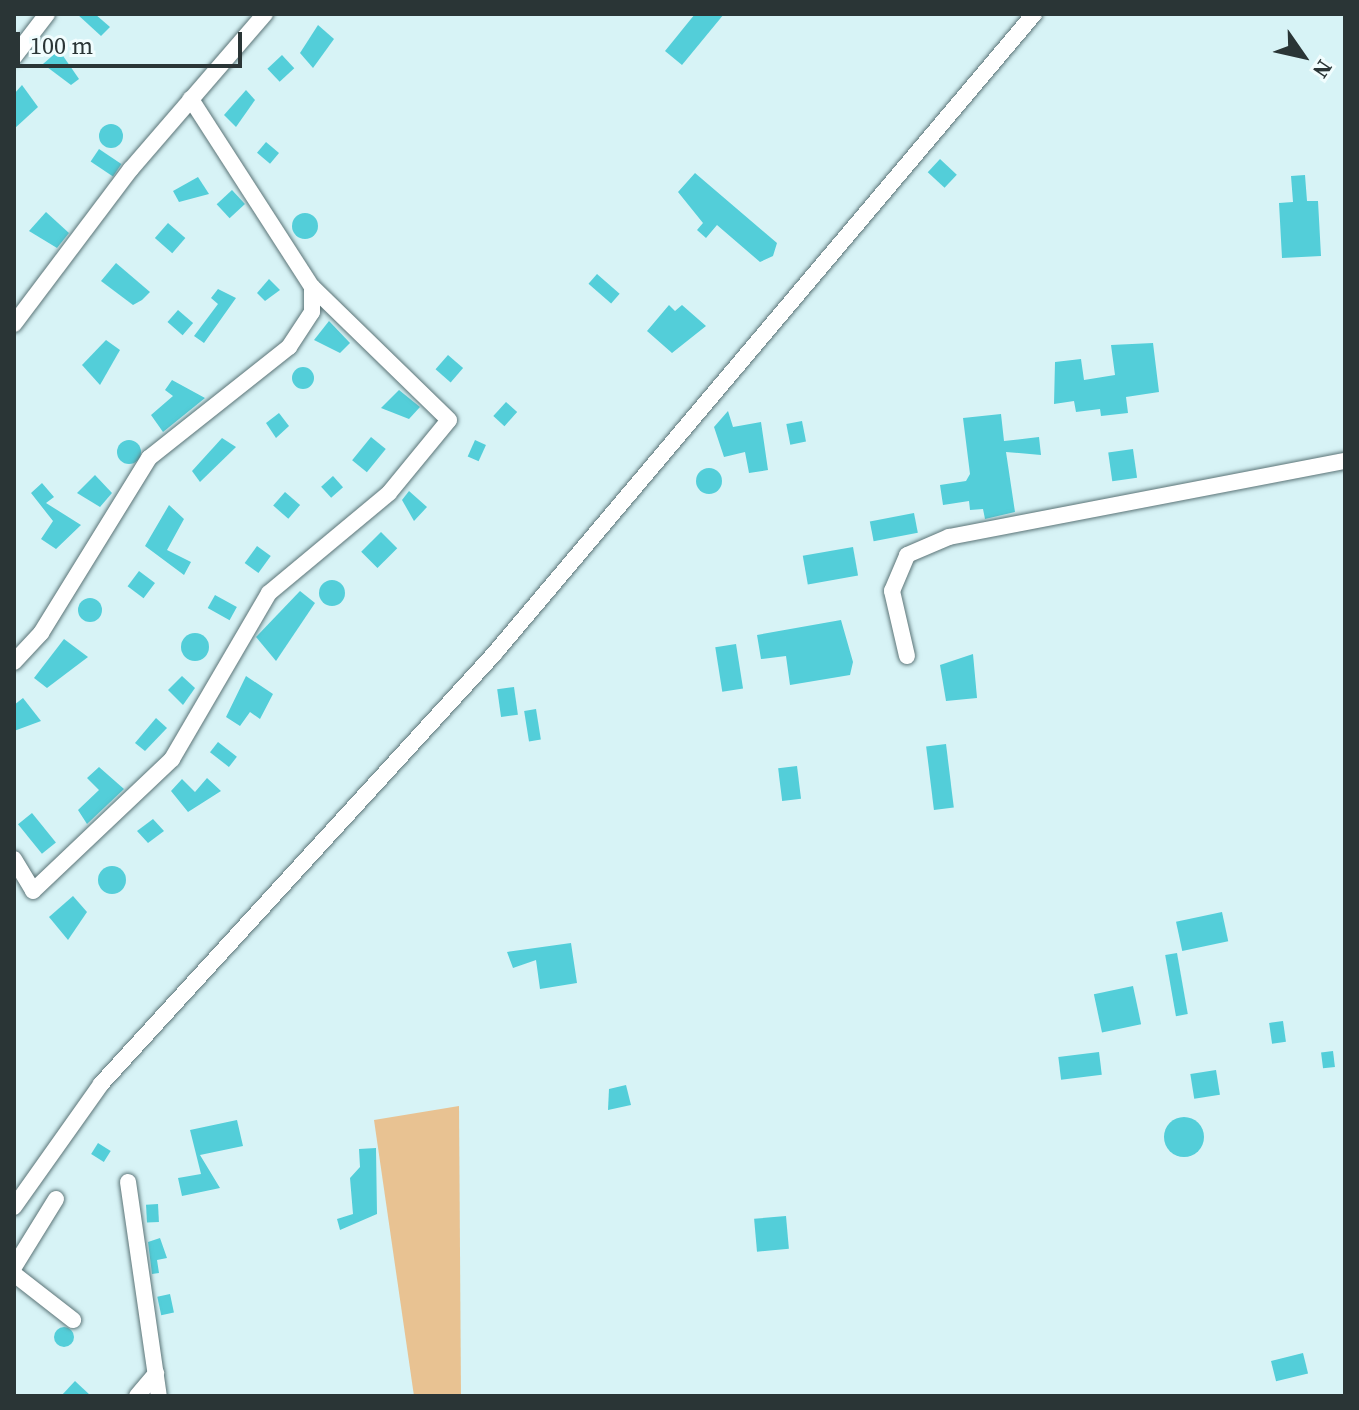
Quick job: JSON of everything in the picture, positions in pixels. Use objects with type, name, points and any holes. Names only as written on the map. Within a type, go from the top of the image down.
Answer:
[{"type":"street","points":[[14,57],[47,14]]},
{"type":"street","points":[[14,324],[191,99],[265,14]]},
{"type":"street","points":[[14,1207],[101,1084],[494,654],[1034,14]]},
{"type":"street","points":[[14,859],[33,891],[172,759],[269,593],[389,493],[449,420],[312,287],[191,99]]},
{"type":"street","points":[[14,662],[41,633],[149,458],[289,347],[312,312],[312,287]]},
{"type":"street","points":[[907,656],[892,591],[907,555],[949,537],[1345,461]]},
{"type":"street","points":[[128,1182],[159,1396]]},
{"type":"street","points":[[14,1267],[56,1199]]},
{"type":"street","points":[[14,1274],[73,1320]]},
{"type":"street","points":[[137,1396],[156,1373]]},
{"type":"shaded area","points":[[459,1106],[461,1396],[414,1396],[374,1120]]},
{"type":"building","points":[[77,14],[95,14],[110,27],[101,36]]},
{"type":"building","points":[[695,14],[724,14],[682,65],[665,51]]},
{"type":"building","points":[[318,25],[334,39],[313,68],[300,53]]},
{"type":"building","points":[[59,50],[79,79],[71,85],[43,64]]},
{"type":"building","points":[[282,55],[294,68],[280,82],[267,69]]},
{"type":"building","points":[[22,85],[38,107],[14,129],[14,94]]},
{"type":"building","points":[[246,90],[255,100],[236,127],[224,115]]},
{"type":"building","points":[[111,124],[120,127],[123,136],[120,145],[111,148],[102,145],[99,136],[102,127]]},
{"type":"building","points":[[266,142],[279,153],[270,164],[257,153]]},
{"type":"building","points":[[99,149],[121,164],[113,177],[91,161]]},
{"type":"building","points":[[940,159],[957,175],[945,188],[928,172]]},
{"type":"building","points":[[695,173],[777,243],[773,256],[760,262],[717,225],[706,238],[697,230],[703,223],[678,192]]},
{"type":"building","points":[[1305,175],[1307,201],[1318,201],[1321,256],[1282,258],[1279,203],[1293,202],[1291,176]]},
{"type":"building","points":[[198,177],[209,194],[179,202],[173,191]]},
{"type":"building","points":[[232,190],[245,204],[230,218],[217,204]]},
{"type":"building","points":[[46,212],[69,233],[57,248],[29,231]]},
{"type":"building","points":[[305,213],[314,217],[318,226],[314,235],[305,239],[296,235],[292,226],[296,217]]},
{"type":"building","points":[[168,223],[185,238],[172,253],[155,238]]},
{"type":"building","points":[[116,263],[150,292],[133,305],[101,281]]},
{"type":"building","points":[[597,274],[620,294],[611,303],[588,284]]},
{"type":"building","points":[[269,279],[280,290],[265,301],[257,293]]},
{"type":"building","points":[[218,289],[236,298],[204,343],[194,336],[218,304],[211,298]]},
{"type":"building","points":[[669,305],[675,311],[682,305],[706,326],[672,353],[647,331]]},
{"type":"building","points":[[178,310],[193,323],[183,335],[168,322]]},
{"type":"building","points":[[329,321],[350,343],[340,353],[314,340]]},
{"type":"building","points":[[106,340],[120,350],[100,385],[82,365]]},
{"type":"building","points":[[1153,343],[1159,392],[1126,397],[1128,413],[1101,416],[1100,409],[1076,412],[1074,401],[1054,404],[1055,362],[1081,359],[1084,380],[1115,375],[1111,345]]},
{"type":"building","points":[[448,355],[463,368],[451,382],[436,369]]},
{"type":"building","points":[[303,367],[311,370],[314,378],[311,386],[303,389],[295,386],[292,378],[295,370]]},
{"type":"building","points":[[172,380],[205,398],[163,432],[151,415],[173,396],[165,390]]},
{"type":"building","points":[[399,390],[420,407],[409,419],[381,408]]},
{"type":"building","points":[[506,402],[517,412],[504,426],[493,416]]},
{"type":"building","points":[[728,411],[733,427],[761,422],[768,470],[749,473],[745,452],[724,457],[714,427]]},
{"type":"building","points":[[279,413],[289,426],[276,438],[266,423]]},
{"type":"building","points":[[1001,414],[1004,441],[1039,437],[1041,455],[1006,452],[1015,512],[985,519],[983,509],[970,510],[969,501],[943,505],[940,485],[966,481],[970,474],[963,418]]},
{"type":"building","points":[[802,421],[806,442],[790,445],[786,424]]},
{"type":"building","points":[[371,437],[386,449],[367,472],[352,460]]},
{"type":"building","points":[[222,438],[236,447],[200,482],[192,471]]},
{"type":"building","points":[[129,440],[137,444],[141,452],[137,460],[129,464],[121,460],[117,452],[121,444]]},
{"type":"building","points":[[475,440],[486,445],[479,461],[468,456]]},
{"type":"building","points":[[1133,449],[1137,478],[1112,481],[1108,452]]},
{"type":"building","points":[[709,468],[718,472],[722,481],[718,490],[709,494],[700,490],[696,481],[700,472]]},
{"type":"building","points":[[95,475],[112,493],[100,507],[77,493]]},
{"type":"building","points":[[333,476],[343,487],[331,498],[321,487]]},
{"type":"building","points":[[42,483],[54,497],[46,503],[81,525],[56,549],[41,539],[53,521],[31,493]]},
{"type":"building","points":[[409,491],[427,507],[414,521],[402,500]]},
{"type":"building","points":[[285,492],[300,505],[288,519],[273,506]]},
{"type":"building","points":[[169,505],[184,519],[167,550],[191,562],[184,575],[145,546]]},
{"type":"building","points":[[914,513],[918,533],[874,541],[870,522]]},
{"type":"building","points":[[381,532],[397,548],[377,568],[361,552]]},
{"type":"building","points":[[257,546],[271,556],[258,573],[245,563]]},
{"type":"building","points":[[853,547],[858,576],[808,584],[803,556]]},
{"type":"building","points":[[139,571],[155,583],[144,598],[128,586]]},
{"type":"building","points":[[332,580],[341,584],[345,593],[341,602],[332,606],[323,602],[319,593],[323,584]]},
{"type":"building","points":[[300,591],[315,603],[276,661],[256,637]]},
{"type":"building","points":[[215,595],[237,607],[230,620],[208,608]]},
{"type":"building","points":[[90,598],[101,605],[102,610],[95,621],[90,622],[79,615],[78,610],[85,599]]},
{"type":"building","points":[[841,620],[853,662],[850,675],[790,685],[786,656],[761,659],[757,635]]},
{"type":"building","points":[[195,633],[205,637],[209,647],[205,657],[195,661],[185,657],[181,647],[185,637]]},
{"type":"building","points":[[64,639],[88,657],[47,688],[34,678]]},
{"type":"building","points":[[736,644],[743,688],[722,692],[715,647]]},
{"type":"building","points":[[973,654],[977,698],[946,701],[940,665]]},
{"type":"building","points":[[182,676],[195,688],[183,705],[168,690]]},
{"type":"building","points":[[246,676],[273,694],[260,719],[250,712],[240,726],[226,717]]},
{"type":"building","points":[[514,687],[518,715],[501,717],[497,689]]},
{"type":"building","points":[[23,698],[41,721],[14,731],[14,705]]},
{"type":"building","points":[[536,709],[541,740],[529,741],[524,711]]},
{"type":"building","points":[[156,718],[167,728],[145,751],[135,743]]},
{"type":"building","points":[[218,742],[237,757],[229,767],[210,752]]},
{"type":"building","points":[[946,744],[954,808],[934,810],[926,746]]},
{"type":"building","points":[[797,766],[801,799],[782,801],[778,768]]},
{"type":"building","points":[[99,767],[124,789],[87,824],[78,810],[99,790],[87,778]]},
{"type":"building","points":[[207,778],[221,791],[188,812],[171,791],[182,779],[195,792]]},
{"type":"building","points":[[32,813],[56,843],[42,854],[18,824]]},
{"type":"building","points":[[153,819],[164,831],[148,843],[137,831]]},
{"type":"building","points":[[112,866],[122,870],[126,880],[122,890],[112,894],[102,890],[98,880],[102,870]]},
{"type":"building","points":[[73,896],[87,912],[68,940],[49,917]]},
{"type":"building","points":[[1222,912],[1228,941],[1182,951],[1176,922]]},
{"type":"building","points":[[571,943],[577,983],[540,989],[536,960],[513,968],[507,952]]},
{"type":"building","points":[[1177,953],[1188,1014],[1176,1016],[1165,955]]},
{"type":"building","points":[[1133,986],[1141,1024],[1102,1032],[1094,994]]},
{"type":"building","points":[[1283,1021],[1286,1042],[1272,1044],[1269,1023]]},
{"type":"building","points":[[1333,1051],[1335,1067],[1323,1068],[1321,1052]]},
{"type":"building","points":[[1099,1052],[1102,1075],[1061,1080],[1058,1057]]},
{"type":"building","points":[[1216,1070],[1220,1095],[1194,1099],[1190,1074]]},
{"type":"building","points":[[626,1085],[631,1105],[608,1110],[609,1089]]},
{"type":"building","points":[[1184,1117],[1198,1123],[1204,1137],[1198,1151],[1184,1157],[1170,1151],[1164,1137],[1170,1123]]},
{"type":"building","points":[[237,1120],[243,1146],[200,1155],[220,1188],[182,1196],[178,1178],[201,1174],[190,1130]]},
{"type":"building","points":[[98,1143],[111,1151],[104,1162],[91,1154]]},
{"type":"building","points":[[376,1148],[377,1214],[340,1230],[337,1219],[353,1214],[350,1178],[360,1167],[359,1149]]},
{"type":"building","points":[[158,1204],[159,1222],[147,1223],[146,1205]]},
{"type":"building","points":[[786,1216],[789,1249],[757,1252],[754,1219]]},
{"type":"building","points":[[160,1238],[167,1258],[157,1260],[159,1273],[152,1274],[148,1242]]},
{"type":"building","points":[[170,1294],[174,1313],[161,1315],[157,1297]]},
{"type":"building","points":[[64,1327],[71,1330],[74,1337],[71,1344],[64,1347],[57,1344],[54,1337],[57,1330]]},
{"type":"building","points":[[1303,1353],[1308,1373],[1276,1381],[1271,1361]]},
{"type":"building","points":[[75,1381],[91,1396],[61,1396]]}]
